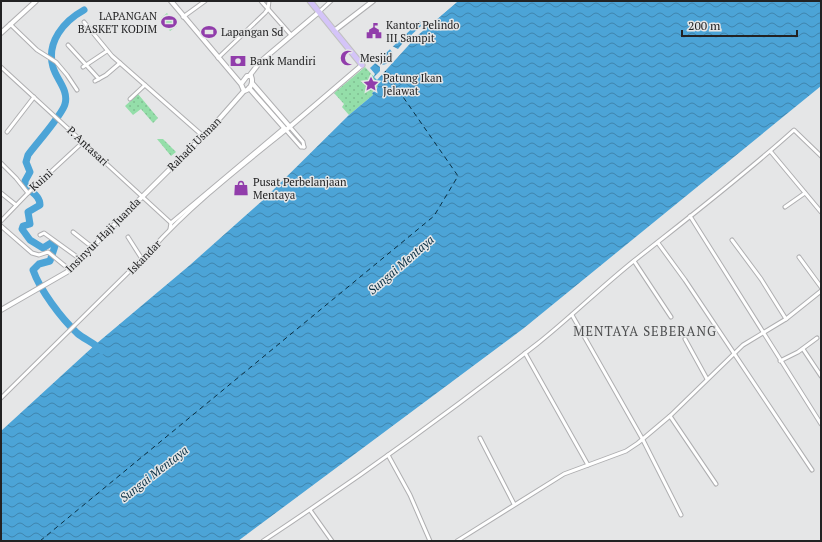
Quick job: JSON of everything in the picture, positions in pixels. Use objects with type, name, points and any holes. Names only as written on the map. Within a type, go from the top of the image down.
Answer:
[{"type":"highway","points":[[310,1],[362,65]]},
{"type":"street","points":[[1,33],[36,1]]},
{"type":"street","points":[[171,1],[217,58],[241,84],[244,91]]},
{"type":"street","points":[[183,17],[205,1]]},
{"type":"street","points":[[261,1],[291,35]]},
{"type":"street","points":[[217,58],[268,9],[269,1]]},
{"type":"street","points":[[241,84],[259,63],[331,1]]},
{"type":"street","points":[[334,30],[373,1]]},
{"type":"street","points":[[84,22],[107,51],[203,136]]},
{"type":"street","points":[[10,24],[37,50],[52,60],[65,73],[76,90]]},
{"type":"street","points":[[68,45],[87,64],[99,79]]},
{"type":"street","points":[[83,67],[107,51]]},
{"type":"street","points":[[95,81],[120,63]]},
{"type":"street","name":"Iskandar","points":[[170,223],[362,65]]},
{"type":"street","name":"P. Antasari","points":[[1,67],[142,195],[170,223]]},
{"type":"street","points":[[250,75],[252,83],[287,128],[301,147],[304,147],[303,142],[287,128],[249,88],[252,83]]},
{"type":"street","points":[[130,99],[145,85]]},
{"type":"street","name":"Rahadi Usman","points":[[142,195],[203,136],[244,91],[249,88]]},
{"type":"street","points":[[6,132],[34,97]]},
{"type":"street","name":"Iskandar","points":[[1,397],[142,259],[170,229],[287,128]]},
{"type":"street","points":[[263,541],[388,455],[525,353],[572,315],[634,260],[658,243],[724,190],[771,152],[795,130],[821,156]]},
{"type":"street","name":"Kuini","points":[[1,221],[28,192],[83,142]]},
{"type":"street","points":[[771,152],[821,212]]},
{"type":"street","points":[[1,163],[12,173],[28,192]]},
{"type":"street","points":[[1,193],[16,205]]},
{"type":"street","points":[[785,207],[805,193]]},
{"type":"street","name":"Insinyur Haji Juanda","points":[[1,310],[70,270],[142,195]]},
{"type":"street","points":[[690,216],[762,333],[821,424]]},
{"type":"street","points":[[170,223],[170,229]]},
{"type":"street","points":[[1,226],[32,253],[39,255],[46,252],[70,270]]},
{"type":"street","points":[[73,232],[92,247]]},
{"type":"street","points":[[40,235],[44,233],[80,259]]},
{"type":"street","points":[[128,237],[142,259]]},
{"type":"street","points":[[732,240],[761,279],[786,319]]},
{"type":"street","points":[[658,243],[812,470]]},
{"type":"street","points":[[799,257],[821,287]]},
{"type":"street","points":[[634,260],[671,317]]},
{"type":"street","points":[[456,541],[564,474],[626,451],[643,440],[670,416],[734,353],[762,333],[786,319],[821,291]]},
{"type":"street","points":[[572,315],[643,440],[681,515]]},
{"type":"street","points":[[780,361],[803,349],[817,338]]},
{"type":"street","points":[[685,340],[707,379]]},
{"type":"street","points":[[803,349],[821,376]]},
{"type":"street","points":[[525,353],[588,464]]},
{"type":"street","points":[[670,416],[716,484]]},
{"type":"street","points":[[480,438],[514,504]]},
{"type":"street","points":[[388,455],[412,500],[430,541]]},
{"type":"street","points":[[310,510],[332,541]]},
{"type":"green space","name":"LAPANGAN BASKET KODIM","points":[[167,13],[177,26],[170,31],[161,18]]},
{"type":"green space","points":[[365,67],[377,80],[378,86],[372,93],[373,95],[349,115],[342,107],[344,104],[334,93]]},
{"type":"green space","points":[[138,94],[158,118],[153,123],[141,109],[133,115],[125,106]]},
{"type":"green space","points":[[157,139],[163,139],[176,152],[171,156]]},
{"type":"water","name":"Sungai Mentaya","points":[[458,1],[821,1],[821,86],[524,328],[238,541],[1,541],[1,431],[96,344],[190,265],[262,201],[349,115],[373,95],[372,93],[377,89],[378,83],[373,77],[375,74],[370,68],[420,21],[429,26]]},
{"type":"pier","points":[[455,1],[458,1],[417,36],[377,80],[374,77],[380,71],[380,67],[374,62],[377,60],[382,65],[386,64],[393,56],[389,48],[392,46],[398,49],[402,44],[403,40],[401,38],[403,36],[408,38],[421,26],[419,20],[428,24]]},
{"type":"waterway","points":[[84,10],[64,26],[54,41],[52,49],[53,67],[64,89],[66,99],[63,109],[55,122],[28,155],[26,162],[30,172],[25,181],[25,185],[37,196],[40,205],[28,212],[30,224],[23,226],[22,229],[30,240],[43,248],[51,243],[55,246],[50,261],[39,264],[33,270],[36,278],[64,320],[83,338],[102,351]]},
{"type":"ferry route","points":[[40,541],[434,216],[458,176],[385,71]]},
{"type":"place","name":"LAPANGAN BASKET KODIM","points":[[169,22]]},
{"type":"place","name":"Kantor Pelindo III Sampit","points":[[374,31]]},
{"type":"place","name":"Lapangan Sd","points":[[209,32]]},
{"type":"place","name":"Mesjid","points":[[348,58]]},
{"type":"place","name":"Bank Mandiri","points":[[238,61]]},
{"type":"place","name":"Patung Ikan Jelawat","points":[[371,84]]},
{"type":"place","name":"Pusat Perbelanjaan Mentaya","points":[[241,188]]},
{"type":"district","name":"MENTAYA SEBERANG","points":[[645,331]]}]
